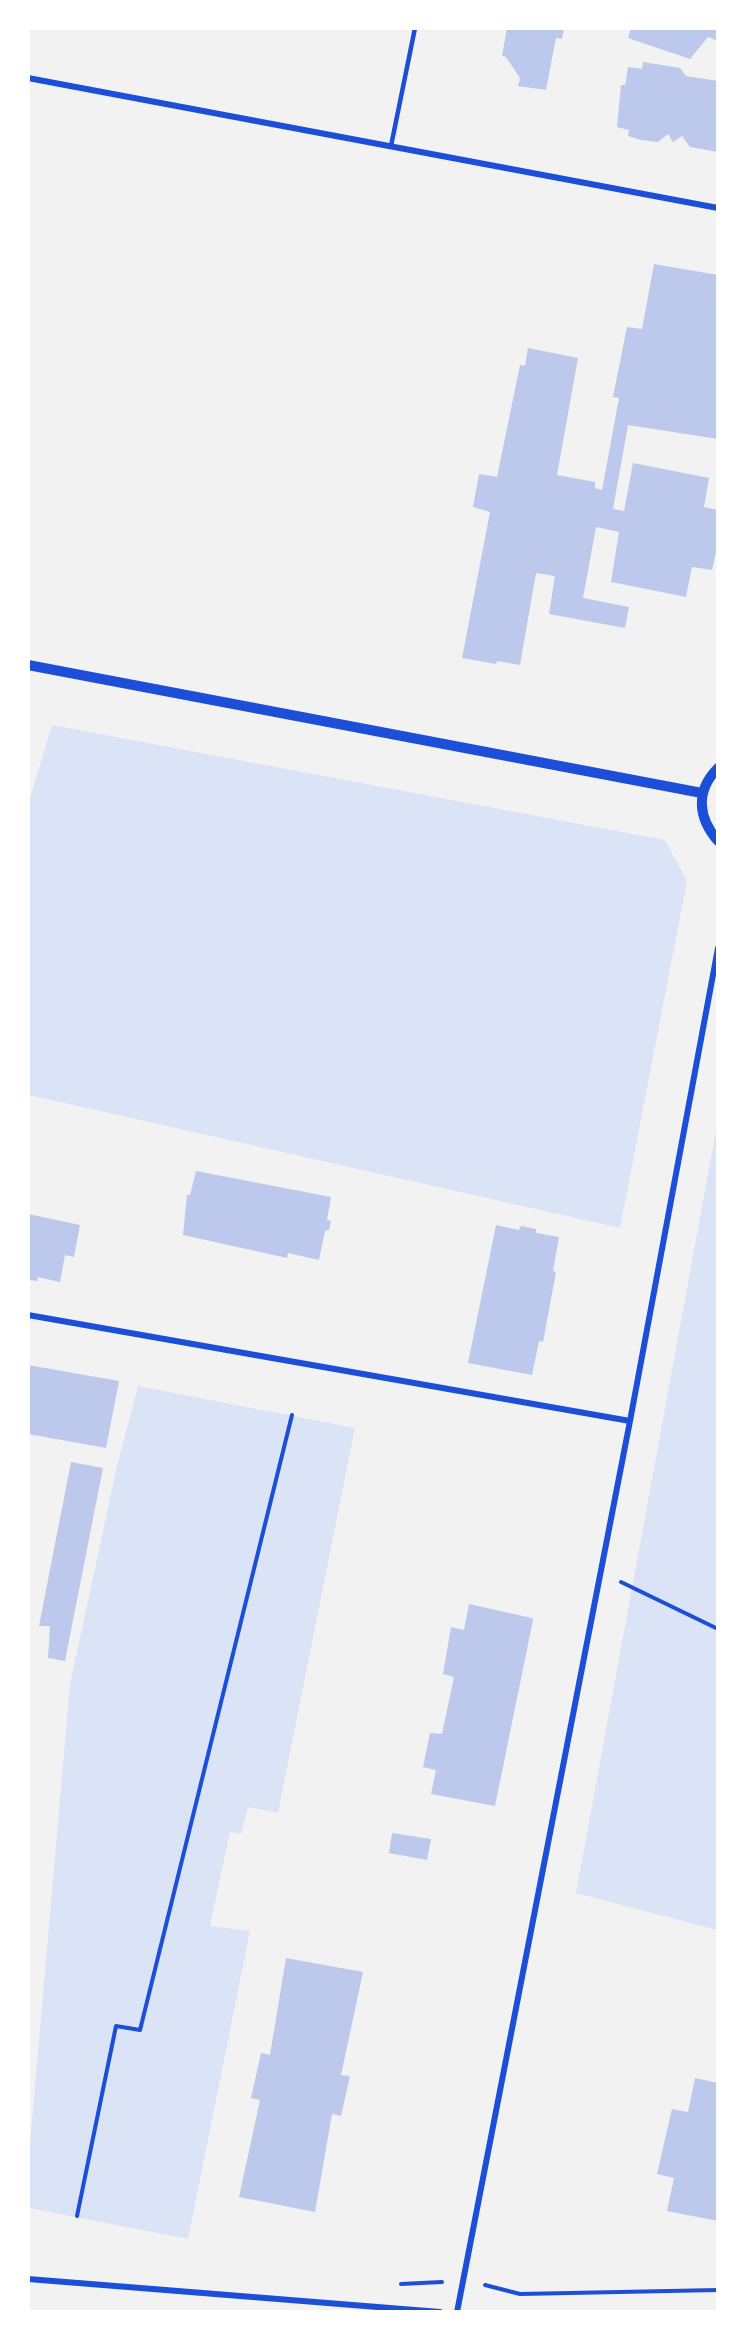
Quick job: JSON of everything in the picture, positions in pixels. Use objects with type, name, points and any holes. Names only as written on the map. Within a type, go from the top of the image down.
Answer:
[{"type":"street","points":[[28,78],[717,208]]},
{"type":"street","points":[[28,665],[702,793]]},
{"type":"street","points":[[717,768],[709,777],[702,793],[701,811],[707,829],[717,841]]},
{"type":"street","points":[[457,2312],[630,1421],[717,948]]},
{"type":"street","points":[[28,1315],[630,1421]]},
{"type":"street","points":[[28,2279],[369,2304],[440,2312]]},
{"type":"lane","points":[[391,146],[415,28]]},
{"type":"path","points":[[77,2216],[116,2026],[140,2030],[292,1415]]},
{"type":"path","points":[[600,1572],[717,1629]]},
{"type":"path","points":[[369,2304],[372,2286],[462,2280],[520,2294],[717,2290]]},
{"type":"shaded area","points":[[52,725],[665,840],[687,881],[620,1228],[29,1095],[29,801]]},
{"type":"shaded area","points":[[717,1125],[717,1930],[576,1893]]},
{"type":"shaded area","points":[[138,1386],[355,1428],[278,1813],[248,1807],[241,1834],[230,1832],[210,1926],[250,1931],[188,2239],[29,2208],[29,2155],[70,1684],[117,1466]]},
{"type":"building","points":[[507,28],[564,28],[562,39],[556,38],[546,90],[518,86],[520,78],[506,57],[502,56]]},
{"type":"building","points":[[631,28],[718,28],[718,41],[708,37],[690,59],[628,38]]},
{"type":"building","points":[[643,62],[680,68],[686,76],[718,81],[718,152],[690,147],[682,136],[673,142],[668,134],[658,142],[641,140],[628,136],[629,130],[617,127],[621,85],[625,85],[628,67],[642,69]]},
{"type":"building","points":[[654,264],[718,275],[718,439],[628,425],[613,509],[624,511],[633,463],[709,478],[704,507],[718,510],[718,543],[712,570],[692,567],[686,597],[611,582],[619,532],[596,527],[583,598],[629,607],[625,628],[549,614],[555,576],[536,573],[520,665],[497,661],[496,664],[462,658],[490,512],[473,507],[479,474],[497,477],[520,365],[525,366],[528,348],[578,358],[557,475],[595,482],[595,488],[602,490],[619,398],[613,397],[627,327],[642,329]]},
{"type":"building","points":[[196,1171],[331,1197],[327,1220],[331,1221],[329,1230],[325,1231],[319,1260],[288,1253],[287,1258],[183,1235],[187,1195],[190,1195]]},
{"type":"building","points":[[28,1214],[80,1225],[74,1257],[65,1255],[60,1282],[37,1277],[38,1281],[28,1280]]},
{"type":"building","points":[[496,1225],[519,1230],[521,1226],[536,1229],[536,1233],[559,1237],[553,1271],[556,1272],[543,1342],[539,1341],[532,1375],[468,1363]]},
{"type":"building","points":[[28,1365],[119,1381],[106,1448],[28,1434]]},
{"type":"building","points":[[71,1462],[103,1468],[65,1661],[48,1658],[50,1626],[39,1626]]},
{"type":"building","points":[[469,1604],[533,1620],[495,1806],[431,1794],[436,1770],[423,1767],[430,1733],[442,1734],[454,1677],[443,1674],[451,1627],[464,1630]]},
{"type":"building","points":[[392,1833],[431,1839],[427,1860],[389,1853]]},
{"type":"building","points":[[286,1958],[363,1972],[341,2075],[350,2076],[341,2116],[332,2114],[315,2212],[239,2197],[260,2100],[251,2098],[261,2053],[270,2055]]},
{"type":"building","points":[[695,2078],[718,2083],[718,2221],[667,2211],[674,2178],[657,2174],[672,2109],[688,2112]]}]
